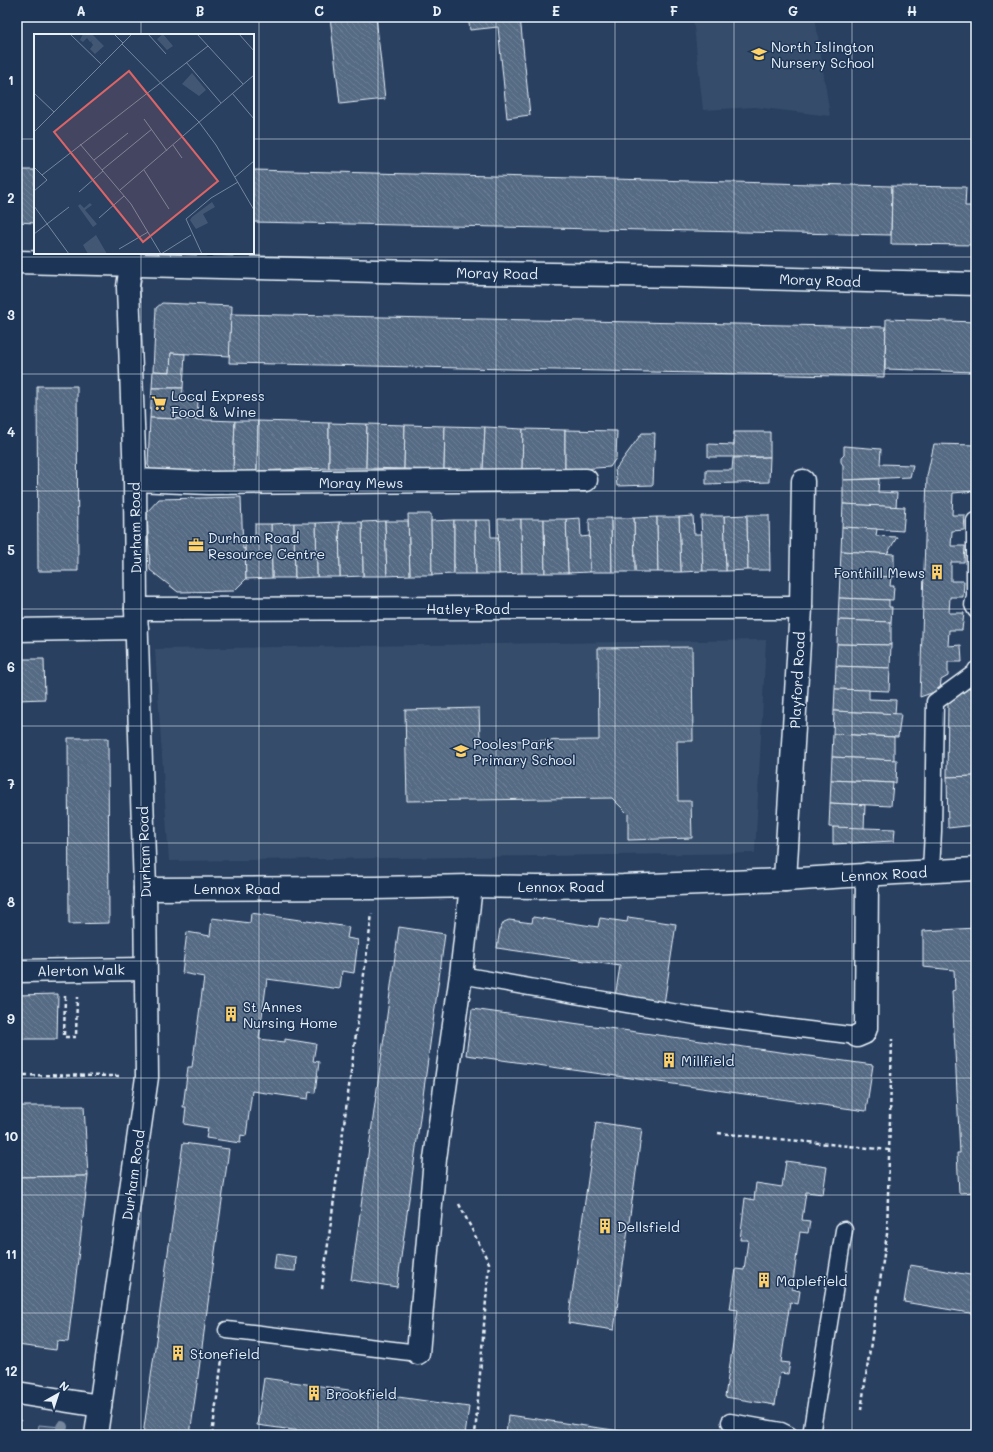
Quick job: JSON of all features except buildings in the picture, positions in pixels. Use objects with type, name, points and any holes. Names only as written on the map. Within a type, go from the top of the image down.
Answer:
[{"type":"street","name":"Moray Road","points":[[17,262],[684,276],[976,284]]},
{"type":"street","name":"Durham Road","points":[[96,1435],[147,1077],[145,889],[137,618],[135,480],[128,287],[131,265]]},
{"type":"street","name":"Moray Mews","points":[[135,480],[208,483],[586,480]]},
{"type":"street","name":"Playford Road","points":[[786,880],[801,608],[803,481]]},
{"type":"street","name":"Hatley Road","points":[[17,630],[137,618],[452,608],[801,608]]},
{"type":"street","name":"Lennox Road","points":[[145,889],[623,886],[786,880],[867,874],[976,869]]},
{"type":"street","points":[[857,1036],[864,1033],[866,1028],[867,874]]},
{"type":"street","points":[[418,1353],[436,1159],[461,976],[471,886]]},
{"type":"street","name":"Alerton Walk","points":[[17,971],[145,969]]},
{"type":"street","points":[[17,1393],[100,1406]]},
{"type":"lane","points":[[975,521],[975,598],[973,605],[976,610]]},
{"type":"lane","points":[[931,871],[933,831],[934,702],[976,672],[976,670]]},
{"type":"lane","points":[[461,976],[695,1016],[857,1036]]},
{"type":"lane","points":[[811,1435],[844,1230]]},
{"type":"lane","points":[[226,1330],[418,1353]]},
{"type":"lane","points":[[730,1422],[781,1431],[789,1435]]},
{"type":"path","points":[[322,1289],[376,888]]},
{"type":"path","points":[[65,992],[64,1037],[76,1037],[77,994]]},
{"type":"path","points":[[861,1410],[887,1234],[892,1032]]},
{"type":"path","points":[[17,1075],[147,1077]]},
{"type":"path","points":[[718,1133],[889,1150]]},
{"type":"path","points":[[457,1200],[489,1263],[475,1435]]},
{"type":"path","points":[[212,1435],[226,1330]]},
{"type":"path","points":[[18,1435],[20,1418]]},
{"type":"shaded area","name":"North Islington Nursery School","points":[[693,17],[815,17],[830,116],[755,107],[703,110]]},
{"type":"shaded area","name":"Pooles Park Primary School","points":[[766,640],[755,853],[169,861],[155,649]]},
{"type":"shaded area","points":[[39,1425],[62,1427],[69,1435],[37,1435]]},
{"type":"place","name":"North Islington Nursery School","points":[[759,54]]},
{"type":"place","name":"Local Express Food & Wine","points":[[159,403]]},
{"type":"place","name":"Durham Road Resource Centre","points":[[196,545]]},
{"type":"place","name":"Fonthill Mews","points":[[937,572]]},
{"type":"place","name":"Pooles Park Primary School","points":[[461,751]]},
{"type":"place","name":"St Annes Nursing Home","points":[[231,1014]]},
{"type":"place","name":"Millfield","points":[[669,1060]]},
{"type":"place","name":"Dellsfield","points":[[605,1226]]},
{"type":"place","name":"Maplefield","points":[[764,1280]]},
{"type":"place","name":"Stonefield","points":[[178,1353]]},
{"type":"place","name":"Brookfield","points":[[314,1393]]}]
